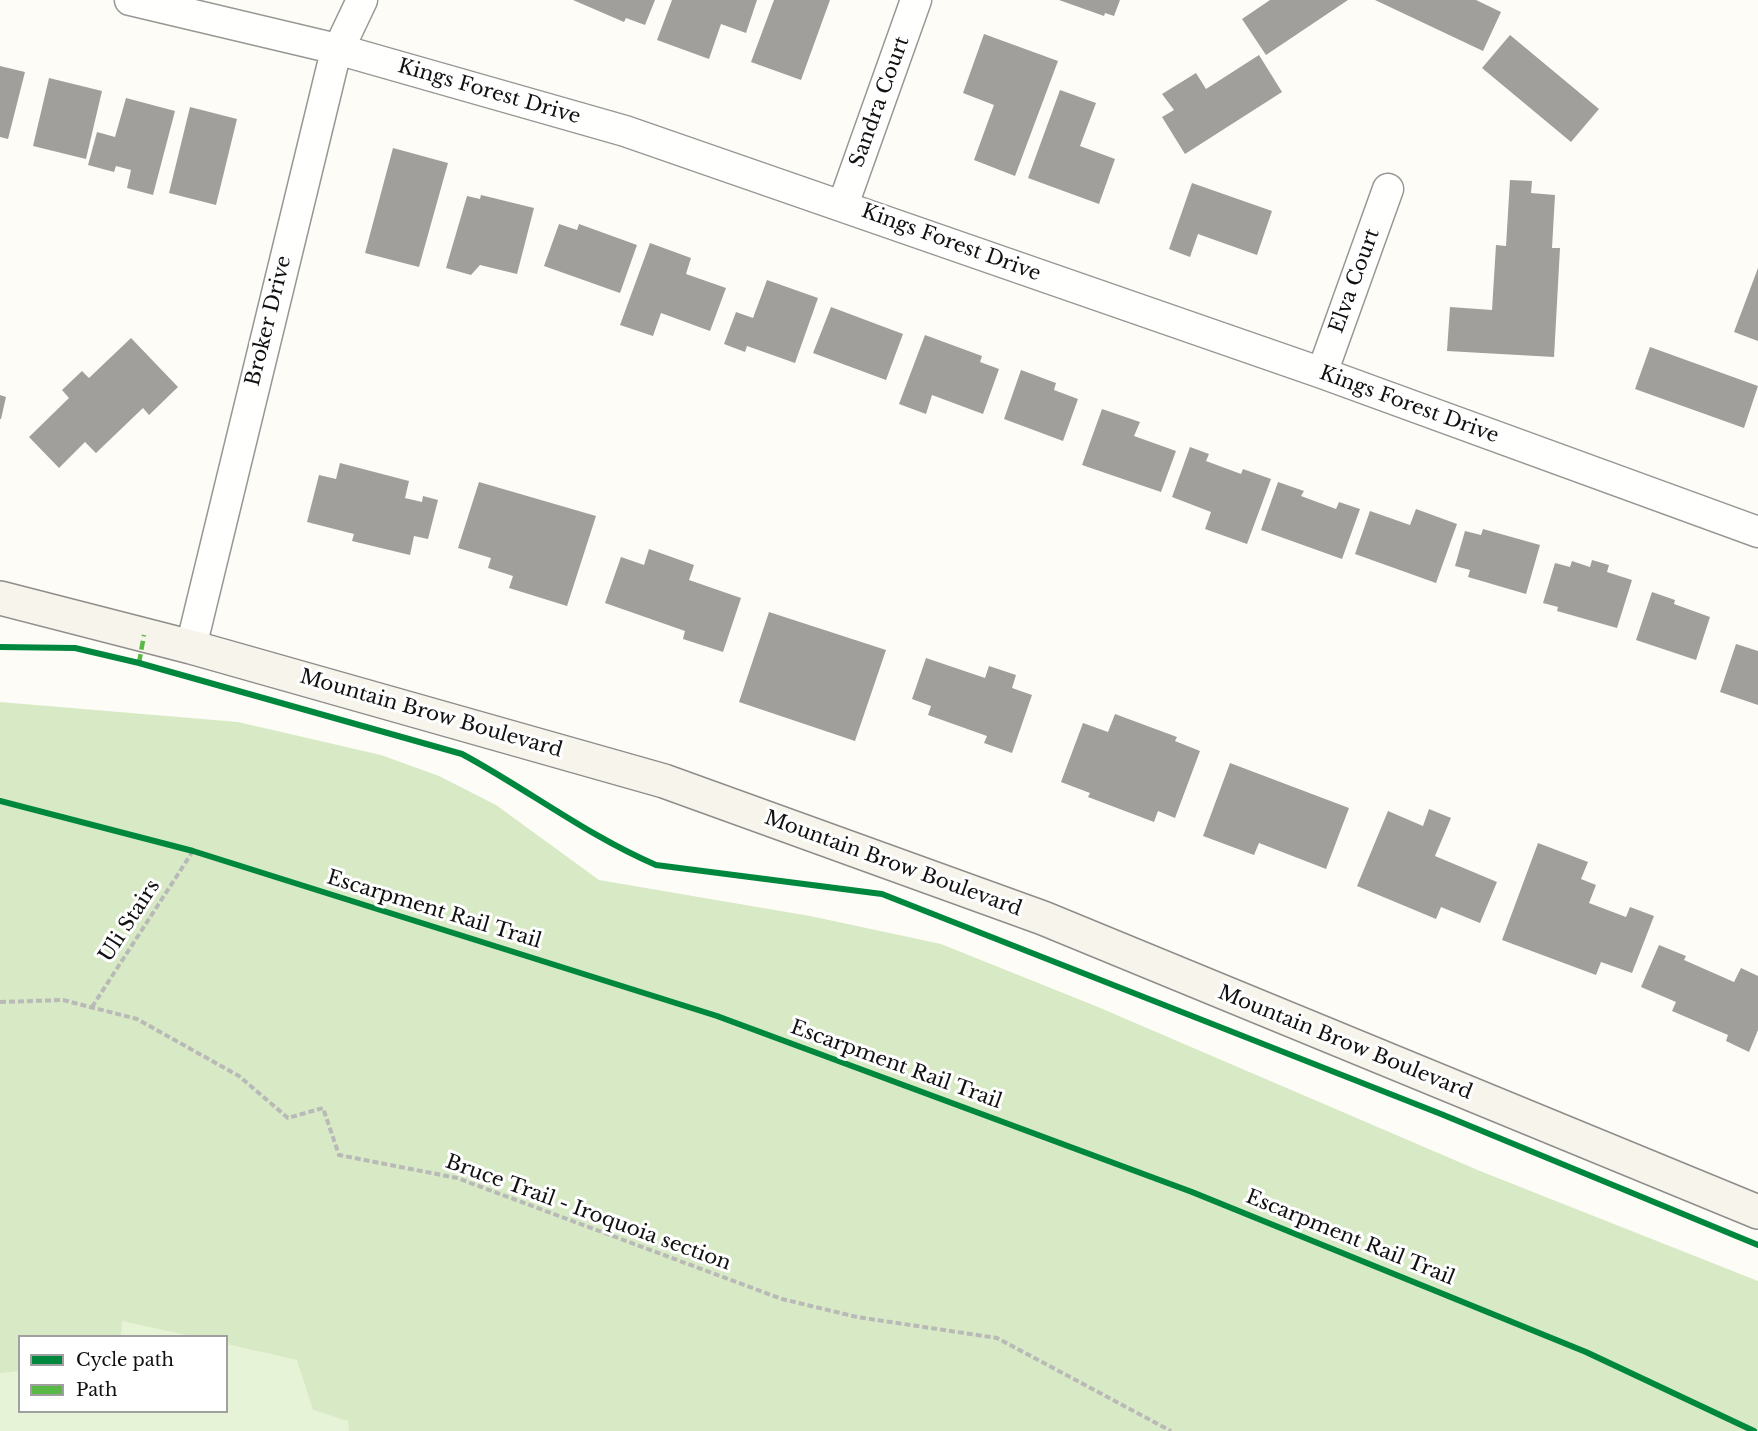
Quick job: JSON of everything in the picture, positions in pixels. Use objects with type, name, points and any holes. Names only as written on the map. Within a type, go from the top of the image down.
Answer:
[{"type":"main road","name":"Mountain Brow Boulevard","points":[[0,598],[191,647],[664,781],[1043,918],[1758,1212]]},
{"type":"street","name":"Kings Forest Drive","points":[[130,0],[337,49],[625,131],[843,205],[1322,374],[1758,532]]},
{"type":"street","name":"Broker Drive","points":[[191,647],[337,49],[362,0]]},
{"type":"street","name":"Sandra Court","points":[[843,205],[916,0]]},
{"type":"street","name":"Elva Court","points":[[1322,374],[1388,189]]},
{"type":"path","points":[[181,849],[204,855]]},
{"type":"green space","points":[[0,702],[238,722],[381,755],[439,776],[496,805],[599,880],[810,916],[941,944],[1098,1007],[1480,1171],[1758,1281],[1758,1431],[349,1431],[348,1421],[313,1410],[297,1360],[228,1344],[228,1335],[186,1335],[122,1321],[121,1335],[18,1335],[18,1371],[0,1373]]},
{"type":"green space","points":[[0,1283],[206,1335],[18,1335],[18,1413],[228,1413],[228,1341],[325,1366],[378,1431],[0,1431]]},
{"type":"building","points":[[573,0],[655,0],[645,25],[626,18],[624,22]]},
{"type":"building","points":[[672,0],[757,0],[746,33],[721,24],[709,59],[657,40]]},
{"type":"building","points":[[774,0],[830,0],[801,80],[751,62]]},
{"type":"building","points":[[1059,0],[1120,0],[1114,16],[1105,13],[1104,16]]},
{"type":"building","points":[[1270,0],[1348,0],[1266,55],[1242,19]]},
{"type":"building","points":[[1375,0],[1476,0],[1501,12],[1483,51]]},
{"type":"building","points":[[984,34],[1058,61],[1015,176],[974,160],[994,105],[963,93]]},
{"type":"building","points":[[1510,35],[1599,109],[1571,142],[1482,68]]},
{"type":"building","points":[[1259,55],[1282,92],[1185,154],[1162,117],[1174,110],[1162,94],[1196,73],[1206,89]]},
{"type":"building","points":[[0,66],[25,72],[8,139],[0,137]]},
{"type":"building","points":[[49,78],[102,91],[86,159],[33,146]]},
{"type":"building","points":[[1060,90],[1096,103],[1080,146],[1115,159],[1099,204],[1028,178]]},
{"type":"building","points":[[126,98],[175,111],[153,195],[127,188],[131,170],[116,166],[114,172],[88,165],[97,132],[115,137]]},
{"type":"building","points":[[190,107],[237,119],[216,205],[169,193]]},
{"type":"building","points":[[393,148],[448,163],[419,267],[365,253]]},
{"type":"building","points":[[1510,180],[1532,181],[1531,193],[1555,195],[1552,248],[1560,248],[1554,357],[1447,351],[1450,307],[1492,310],[1496,245],[1506,246]]},
{"type":"building","points":[[1192,183],[1272,211],[1257,255],[1198,234],[1190,257],[1169,249]]},
{"type":"building","points":[[481,195],[534,208],[517,274],[480,265],[471,275],[446,268],[467,196],[480,199]]},
{"type":"building","points":[[559,224],[577,230],[579,224],[637,245],[620,293],[544,266]]},
{"type":"building","points":[[650,243],[691,258],[686,274],[726,288],[710,331],[661,313],[653,336],[620,325]]},
{"type":"building","points":[[1758,268],[1758,341],[1734,332]]},
{"type":"building","points":[[767,280],[818,298],[795,363],[747,346],[745,352],[724,344],[736,312],[753,318]]},
{"type":"building","points":[[831,307],[903,334],[886,380],[813,353]]},
{"type":"building","points":[[925,335],[982,356],[980,362],[999,369],[983,414],[932,395],[926,414],[899,404]]},
{"type":"building","points":[[131,338],[178,387],[149,415],[143,408],[96,453],[85,442],[59,468],[29,437],[69,398],[62,390],[82,371],[89,378]]},
{"type":"building","points":[[1650,347],[1758,386],[1744,428],[1635,389]]},
{"type":"building","points":[[1021,370],[1056,383],[1054,390],[1078,399],[1063,441],[1004,419]]},
{"type":"building","points":[[0,395],[6,397],[1,419],[0,419]]},
{"type":"building","points":[[1102,409],[1140,422],[1134,436],[1176,451],[1161,492],[1082,465]]},
{"type":"building","points":[[1190,447],[1209,454],[1206,461],[1241,474],[1243,469],[1271,479],[1247,544],[1205,529],[1211,512],[1172,497]]},
{"type":"building","points":[[340,463],[409,481],[405,498],[422,502],[423,496],[438,500],[428,539],[414,536],[410,555],[352,541],[354,534],[307,522],[319,475],[336,479]]},
{"type":"building","points":[[479,482],[596,516],[567,606],[509,588],[513,576],[488,568],[491,558],[458,548]]},
{"type":"building","points":[[1278,482],[1304,491],[1301,496],[1336,509],[1339,502],[1360,509],[1342,559],[1261,530]]},
{"type":"building","points":[[1416,509],[1457,524],[1436,583],[1355,554],[1370,511],[1410,525]]},
{"type":"building","points":[[1483,529],[1540,545],[1526,594],[1468,577],[1470,570],[1455,566],[1465,531],[1481,535]]},
{"type":"building","points":[[649,549],[694,565],[689,580],[741,598],[723,652],[683,639],[685,631],[605,603],[621,557],[644,565]]},
{"type":"building","points":[[1592,560],[1609,565],[1607,572],[1632,580],[1617,628],[1557,611],[1558,607],[1543,603],[1555,563],[1570,567],[1572,561],[1590,567]]},
{"type":"building","points":[[1652,592],[1675,600],[1674,604],[1710,617],[1696,660],[1636,640]]},
{"type":"building","points":[[769,612],[886,650],[855,741],[739,702]]},
{"type":"building","points":[[1736,644],[1758,651],[1758,705],[1720,692]]},
{"type":"building","points":[[926,658],[985,678],[989,666],[1016,675],[1012,688],[1032,695],[1012,753],[984,743],[987,736],[928,715],[931,706],[912,699]]},
{"type":"building","points":[[1115,714],[1177,737],[1175,741],[1200,751],[1175,818],[1158,811],[1154,822],[1088,797],[1090,793],[1061,782],[1083,723],[1108,732]]},
{"type":"building","points":[[1230,763],[1349,808],[1326,869],[1259,843],[1254,855],[1203,836]]},
{"type":"building","points":[[1429,809],[1451,818],[1435,856],[1497,882],[1480,923],[1441,907],[1436,919],[1357,886],[1388,811],[1423,826]]},
{"type":"building","points":[[1538,843],[1588,862],[1581,879],[1596,885],[1589,903],[1626,917],[1630,907],[1654,916],[1632,973],[1601,962],[1596,975],[1502,940]]},
{"type":"building","points":[[1659,945],[1686,956],[1684,960],[1734,982],[1741,968],[1758,976],[1758,1030],[1749,1052],[1726,1041],[1728,1035],[1672,1011],[1676,1002],[1641,987]]},
{"type":"marked path","points":[[139,663],[144,635]]},
{"type":"cycle path","points":[[0,647],[75,648],[139,663],[462,754],[606,840],[656,865],[882,894],[1441,1114],[1758,1245]]},
{"type":"cycle path","name":"Escarpment Rail Trail","points":[[0,801],[193,851],[717,1016],[1192,1192],[1586,1352],[1754,1431]]}]
